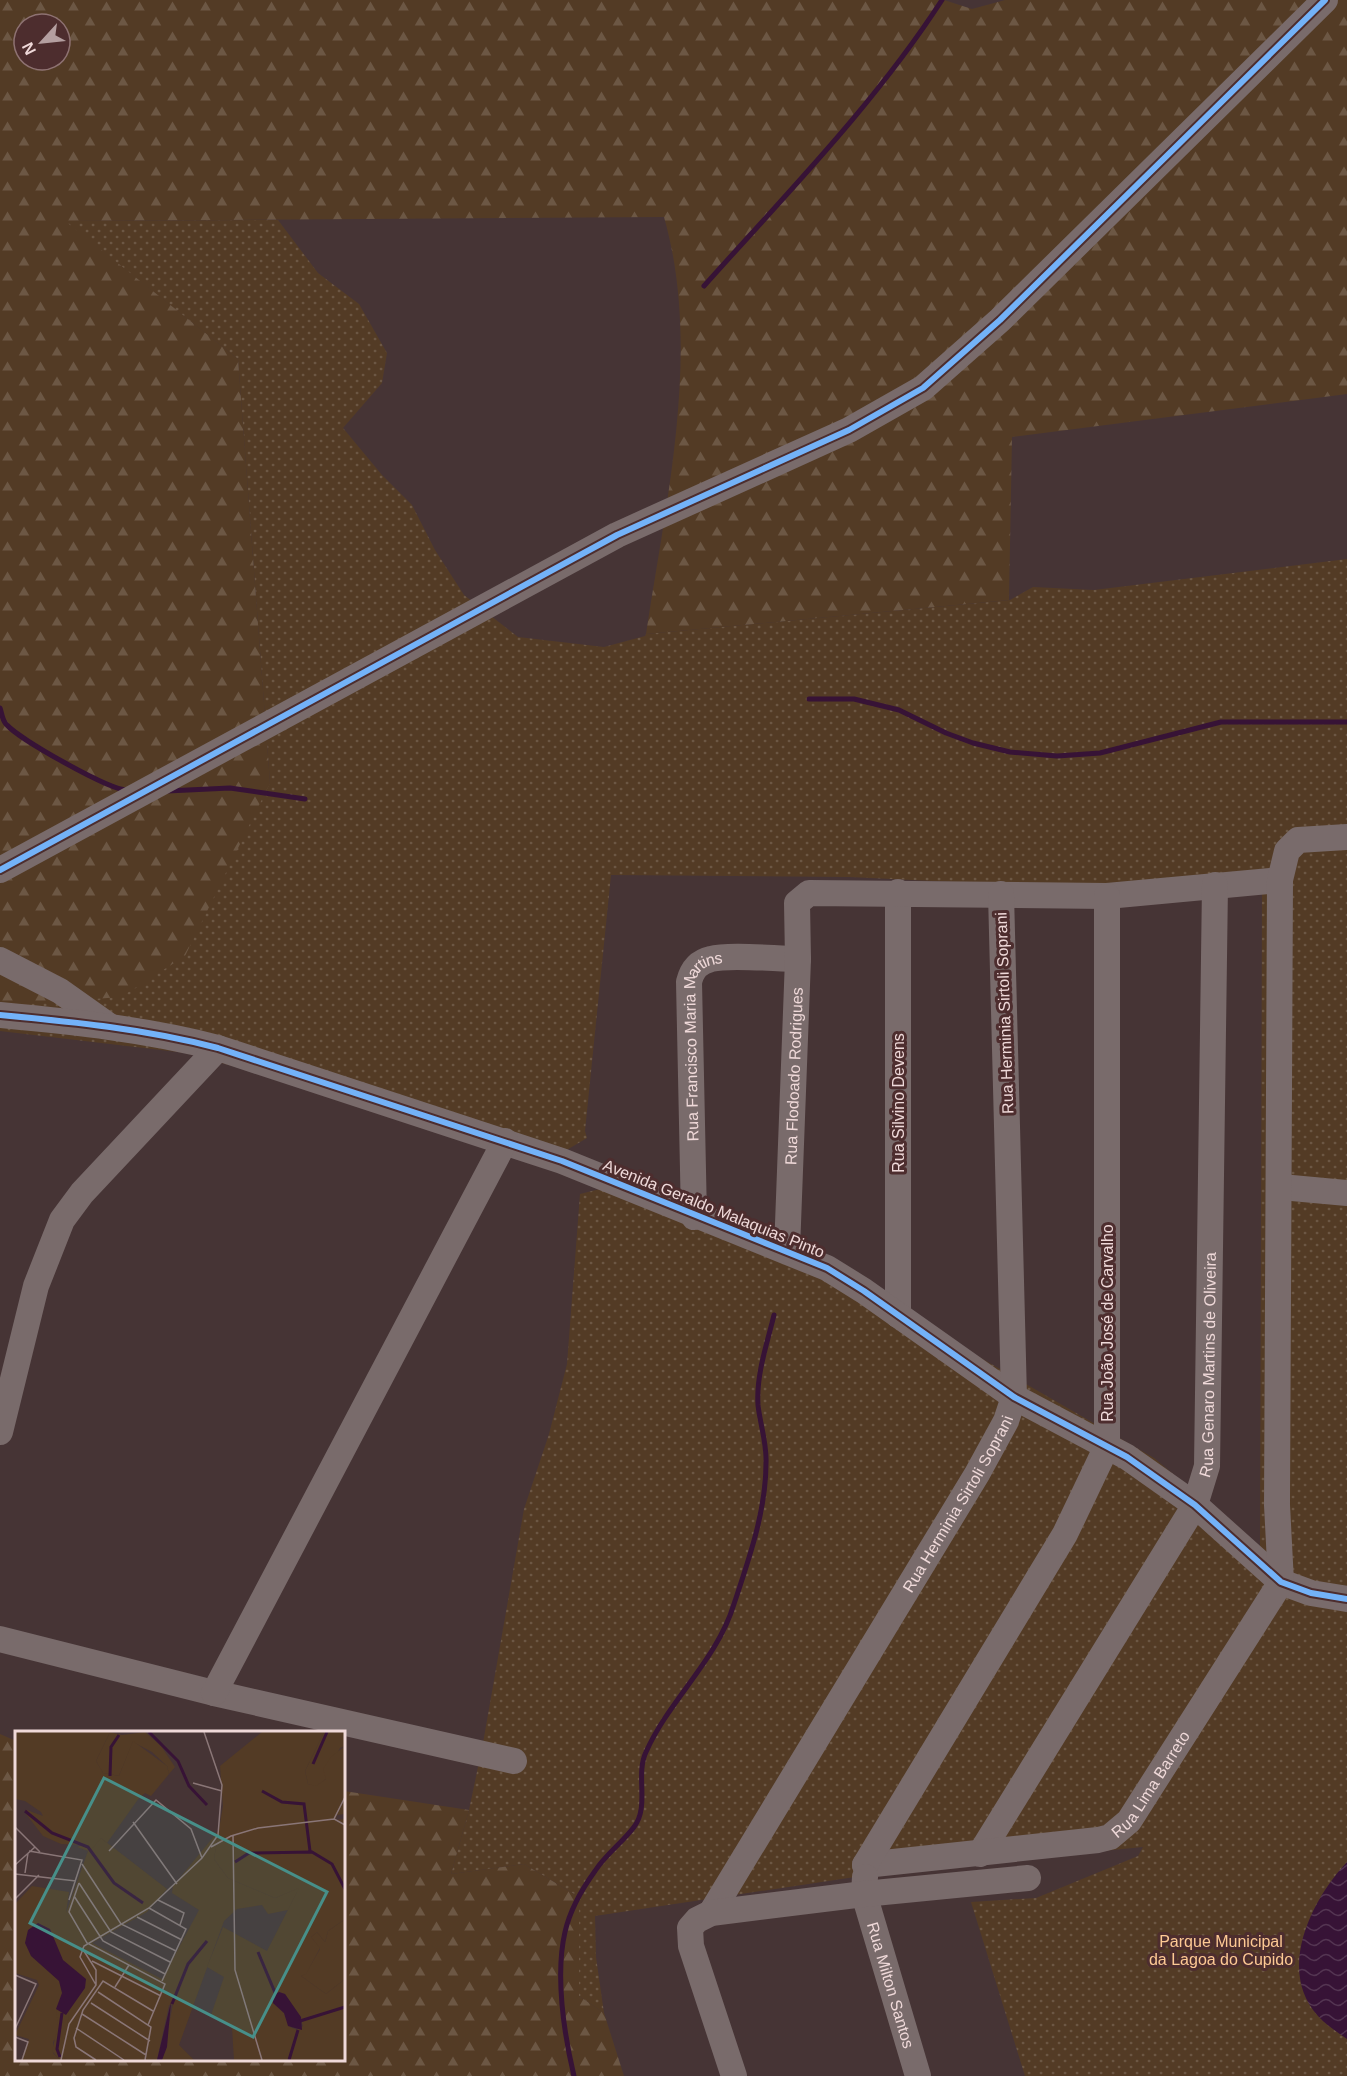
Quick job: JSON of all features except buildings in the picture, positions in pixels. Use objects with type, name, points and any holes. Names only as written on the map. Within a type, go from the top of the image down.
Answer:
[{"type":"street","points":[[0,870],[617,535],[849,430],[923,388],[1000,320],[1325,0]]},
{"type":"street","points":[[1281,1582],[1277,1505],[1281,1187],[1280,880],[1287,850],[1298,840],[1347,837]]},
{"type":"street","points":[[898,892],[1107,896],[1280,880]]},
{"type":"street","name":"Rua Genaro Martins de Oliveira","points":[[980,1854],[1195,1505],[1207,1466],[1215,885]]},
{"type":"street","name":"Rua Flodoado Rodrigues","points":[[787,1250],[798,959],[797,903],[809,893],[898,892]]},
{"type":"street","name":"Rua Silvino Devens","points":[[898,892],[898,1315]]},
{"type":"street","name":"Rua Herminia Sirtoli Soprani","points":[[711,1913],[977,1474],[1006,1421],[1014,1397],[1001,894]]},
{"type":"street","name":"Rua João José de Carvalho","points":[[865,1865],[1065,1534],[1107,1446],[1107,896]]},
{"type":"street","name":"Rua Francisco Maria Martins","points":[[694,1217],[689,982],[691,974],[701,963],[712,958],[798,959]]},
{"type":"street","points":[[0,960],[60,991],[108,1025]]},
{"type":"street","name":"Avenida Geraldo Malaquias Pinto","points":[[0,1015],[108,1025],[171,1035],[218,1048],[505,1141],[625,1185],[694,1217],[787,1250],[827,1268],[1014,1397],[1127,1457],[1195,1505],[1281,1582],[1311,1593],[1342,1595]]},
{"type":"street","points":[[0,1432],[36,1286],[62,1220],[82,1193],[218,1048]]},
{"type":"street","points":[[214,1693],[505,1141]]},
{"type":"street","points":[[1281,1187],[1347,1193]]},
{"type":"street","name":"Rua Lima Barreto","points":[[865,1865],[1098,1840],[1118,1831],[1129,1821],[1281,1582]]},
{"type":"street","points":[[0,1639],[214,1693],[514,1761]]},
{"type":"street","name":"Rua Milton Santos","points":[[865,1865],[864,1894],[918,2076]]},
{"type":"street","points":[[734,2076],[691,1946],[690,1928],[697,1920],[711,1913],[864,1894],[1028,1878]]},
{"type":"green space","points":[[0,0],[944,0],[972,9],[1005,0],[1347,0],[1347,394],[1012,437],[1009,600],[646,634],[671,478],[680,372],[680,319],[675,268],[664,217],[65,221],[238,359],[270,783],[185,956],[121,997],[0,1006]]},
{"type":"green space","name":"Parque Municipal da Lagoa do Cupido","points":[[278,220],[318,273],[359,304],[387,353],[382,383],[343,428],[382,475],[412,505],[435,550],[464,595],[518,637],[604,647],[646,634],[1010,600],[1033,587],[1094,590],[1347,559],[1347,2076],[1025,2076],[971,1902],[1036,1898],[1138,1856],[1143,1847],[888,1872],[595,1916],[596,1957],[604,2013],[579,1996],[579,1897],[524,1864],[451,1874],[469,1810],[483,1743],[524,1509],[549,1434],[567,1364],[580,1194],[628,1182],[936,1332],[1154,1458],[1260,1547],[1262,888],[1147,891],[849,877],[611,875],[585,1131],[587,1138],[565,1151],[526,1149],[186,1053],[0,1031],[0,1006],[270,783],[238,359],[64,221]]},
{"type":"green space","points":[[0,1734],[15,1741],[15,2061],[345,2061],[345,1791],[469,1810],[451,1874],[524,1864],[579,1897],[579,1996],[604,2013],[624,2076],[0,2076]]},
{"type":"water","points":[[1347,1862],[1347,2039],[1318,2016],[1306,1998],[1300,1978],[1299,1957],[1311,1915],[1334,1877]]},
{"type":"waterway","points":[[704,286],[859,112],[916,39],[942,0]]},
{"type":"waterway","points":[[809,699],[854,699],[899,710],[946,733],[973,743],[1010,752],[1057,756],[1100,753],[1221,722],[1347,722]]},
{"type":"waterway","points":[[0,708],[5,723],[28,741],[102,782],[127,790]]},
{"type":"waterway","points":[[167,791],[230,788],[305,799]]},
{"type":"waterway","points":[[574,2076],[567,2042],[561,1985],[562,1949],[567,1924],[573,1908],[599,1865],[639,1819],[642,1800],[642,1770],[646,1752],[667,1715],[705,1662],[734,1604],[756,1535],[763,1499],[766,1456],[758,1394],[763,1360],[774,1315]]},
{"type":"cycle path","points":[[0,870],[617,535],[849,430],[923,388],[1000,320],[1325,0]]},
{"type":"cycle path","points":[[0,1015],[137,1031],[218,1048],[562,1161],[827,1268],[864,1291],[1014,1397],[1127,1457],[1195,1505],[1281,1582],[1311,1593],[1347,1599]]}]
